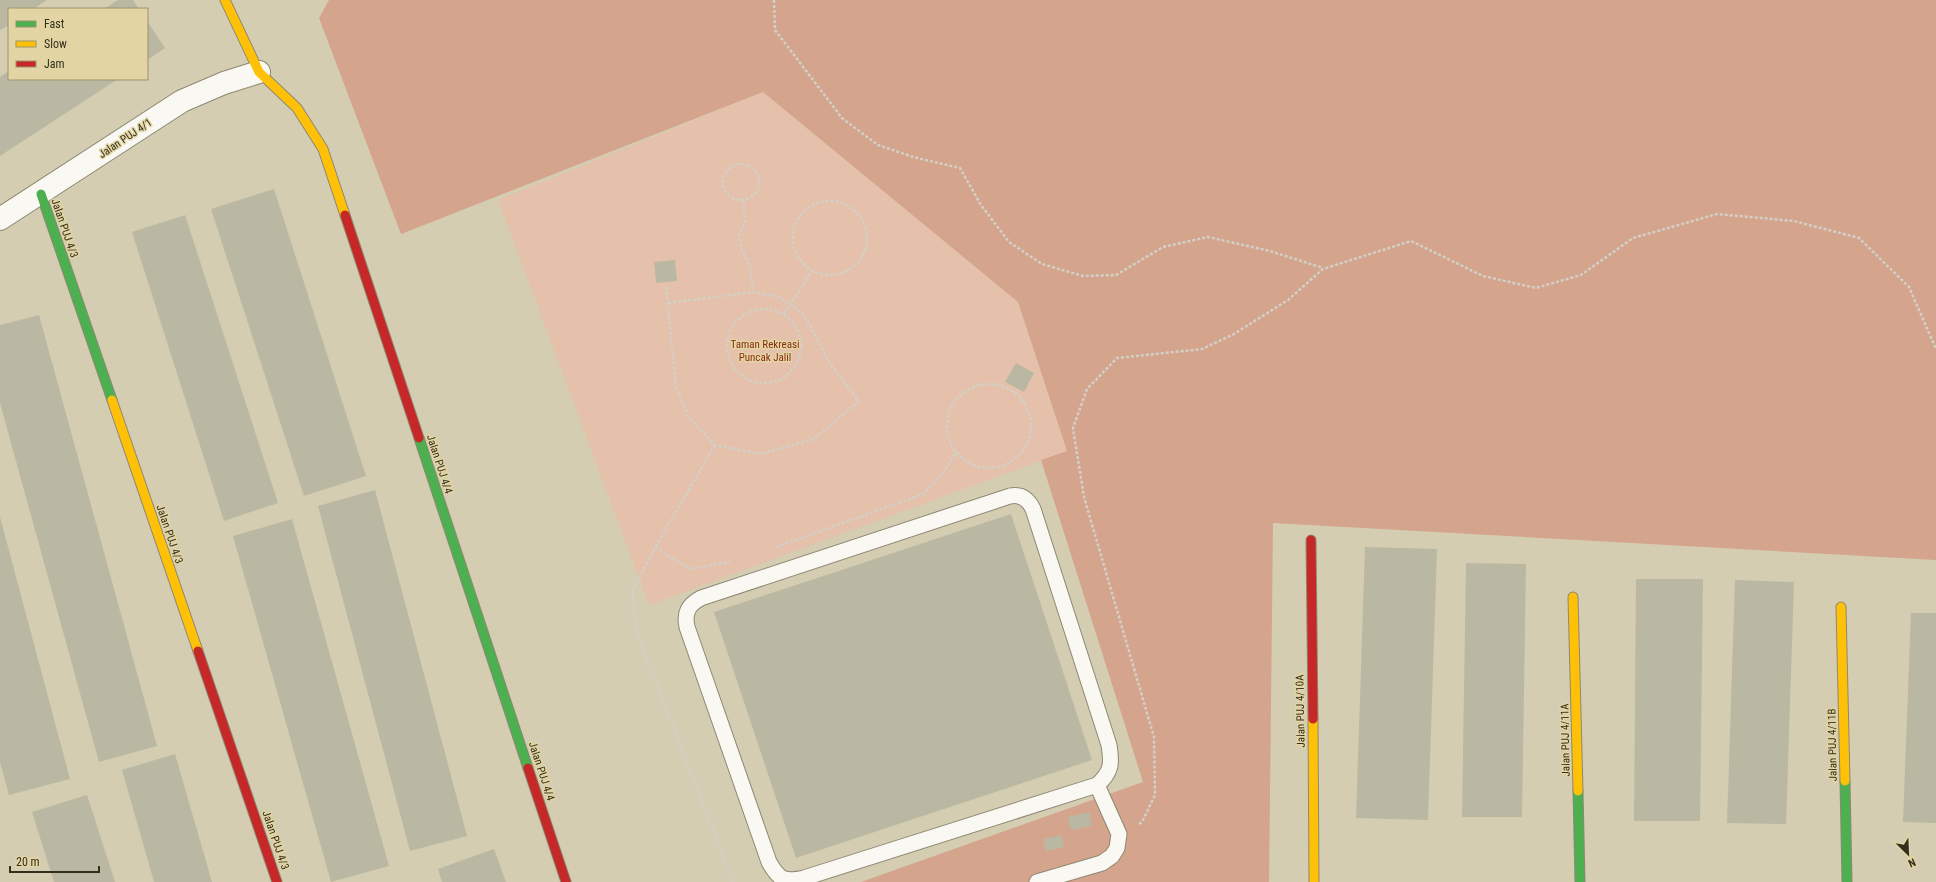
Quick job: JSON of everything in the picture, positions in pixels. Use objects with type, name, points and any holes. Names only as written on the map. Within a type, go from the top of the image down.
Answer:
[{"type":"street","points":[[226,0],[259,72]]},
{"type":"street","name":"Jalan PUJ 4/1","points":[[0,219],[41,194],[182,101],[224,83],[259,72]]},
{"type":"street","name":"Jalan PUJ 4/4","points":[[259,72],[297,108],[323,149],[566,882]]},
{"type":"street","name":"Jalan PUJ 4/3","points":[[41,194],[277,882]]},
{"type":"street","name":"Jalan PUJ 4/10A","points":[[1311,540],[1314,882]]},
{"type":"street","name":"Jalan PUJ 4/11A","points":[[1573,597],[1580,882]]},
{"type":"street","name":"Jalan PUJ 4/11B","points":[[1841,607],[1847,882]]},
{"type":"lane","points":[[1016,495],[1023,497],[1029,501],[1033,509],[1109,745],[1112,761],[1106,777],[1098,785],[804,878],[792,881],[782,879],[769,862],[687,627],[686,619],[688,610],[692,603],[701,598],[1010,496],[1016,495]]},
{"type":"lane","points":[[1037,882],[1102,863],[1112,856],[1117,848],[1119,834],[1098,785]]},
{"type":"path","points":[[774,0],[775,30],[842,118],[878,145],[960,168],[981,205],[1009,242],[1042,264],[1083,276],[1116,275],[1163,247],[1208,237],[1270,251],[1323,269]]},
{"type":"path","points":[[738,164],[746,165],[753,169],[758,176],[756,192],[743,200],[735,199],[728,195],[724,188],[723,180],[726,173],[731,167],[738,164]]},
{"type":"path","points":[[743,200],[745,223],[739,235],[742,250],[750,267],[753,292]]},
{"type":"path","points":[[821,201],[835,201],[847,204],[857,212],[864,223],[867,236],[866,248],[860,260],[851,269],[838,274],[825,275],[812,271],[802,264],[795,253],[792,240],[793,227],[800,216],[809,207],[821,201]]},
{"type":"path","points":[[1119,834],[1142,822],[1155,795],[1154,737],[1084,497],[1073,428],[1087,389],[1117,358],[1202,349],[1234,334],[1288,300],[1323,269],[1411,241],[1484,276],[1536,288],[1581,275],[1633,238],[1717,214],[1794,221],[1859,238],[1910,287],[1936,349]]},
{"type":"path","points":[[784,314],[812,271]]},
{"type":"path","points":[[666,287],[676,387],[689,418],[715,445],[761,454],[814,439],[859,401],[831,365],[803,313],[779,297],[753,292],[668,303]]},
{"type":"path","points":[[759,309],[772,309],[784,314],[794,323],[800,334],[802,347],[799,360],[792,371],[782,380],[770,383],[756,383],[744,378],[734,370],[728,358],[726,345],[729,332],[736,321],[746,313],[759,309]]},
{"type":"path","points":[[987,383],[1000,385],[1012,390],[1022,399],[1028,410],[1031,423],[1030,436],[1024,448],[1015,458],[1004,465],[991,468],[978,466],[966,461],[956,452],[949,441],[947,428],[948,415],[953,403],[962,393],[987,383]]},
{"type":"path","points":[[773,548],[923,494],[943,473],[956,452]]},
{"type":"path","points":[[656,546],[666,555],[690,569],[735,562]]},
{"type":"green space","name":"Taman Rekreasi Puncak Jalil","points":[[763,92],[1018,302],[1067,451],[649,605],[498,200]]},
{"type":"shaded area","points":[[329,0],[1936,0],[1936,560],[1273,523],[1269,882],[861,882],[1143,782],[1041,460],[1067,451],[1018,302],[763,92],[401,234],[319,18]]},
{"type":"building","points":[[0,0],[47,0],[35,8],[8,8],[8,26],[0,30]]},
{"type":"building","points":[[118,0],[133,0],[138,8],[106,8]]},
{"type":"building","points":[[148,22],[165,48],[148,59]]},
{"type":"building","points":[[8,72],[8,80],[116,80],[0,156],[0,77]]},
{"type":"building","points":[[274,189],[366,476],[304,496],[211,209]]},
{"type":"building","points":[[185,215],[278,503],[224,521],[132,232]]},
{"type":"building","points":[[675,260],[677,281],[656,283],[654,262]]},
{"type":"building","points":[[39,315],[157,746],[99,762],[0,403],[0,325]]},
{"type":"building","points":[[1016,363],[1034,373],[1024,392],[1005,382]]},
{"type":"building","points":[[375,490],[467,836],[410,851],[318,506]]},
{"type":"building","points":[[1011,514],[1092,760],[796,858],[714,612]]},
{"type":"building","points":[[0,517],[70,779],[9,795],[0,762]]},
{"type":"building","points":[[292,519],[389,866],[331,882],[233,536]]},
{"type":"building","points":[[1365,547],[1437,549],[1428,820],[1356,818]]},
{"type":"building","points":[[1466,563],[1526,564],[1522,817],[1462,817]]},
{"type":"building","points":[[1636,579],[1703,579],[1700,821],[1634,821]]},
{"type":"building","points":[[1735,580],[1794,582],[1786,824],[1727,823]]},
{"type":"building","points":[[1911,613],[1936,613],[1936,823],[1903,822]]},
{"type":"building","points":[[175,754],[212,882],[154,882],[122,770]]},
{"type":"building","points":[[87,795],[115,882],[54,882],[32,812]]},
{"type":"building","points":[[1089,812],[1092,826],[1071,830],[1068,817]]},
{"type":"building","points":[[1062,835],[1064,847],[1046,851],[1043,839]]},
{"type":"building","points":[[494,849],[506,882],[442,882],[438,869]]},
{"type":"traffic: fast","points":[[41,194],[112,400]]},
{"type":"traffic: fast","points":[[419,438],[528,768]]},
{"type":"traffic: fast","points":[[1845,781],[1847,882]]},
{"type":"traffic: fast","points":[[1578,791],[1580,882]]},
{"type":"traffic: slow","points":[[225,0],[259,72],[297,108],[323,149],[345,215]]},
{"type":"traffic: slow","points":[[112,400],[198,651]]},
{"type":"traffic: slow","points":[[1573,597],[1578,791]]},
{"type":"traffic: slow","points":[[1841,607],[1845,781]]},
{"type":"traffic: slow","points":[[1313,719],[1314,882]]},
{"type":"traffic: jam","points":[[345,215],[419,438]]},
{"type":"traffic: jam","points":[[1311,540],[1313,719]]},
{"type":"traffic: jam","points":[[198,651],[277,882]]},
{"type":"traffic: jam","points":[[528,768],[566,882]]}]
